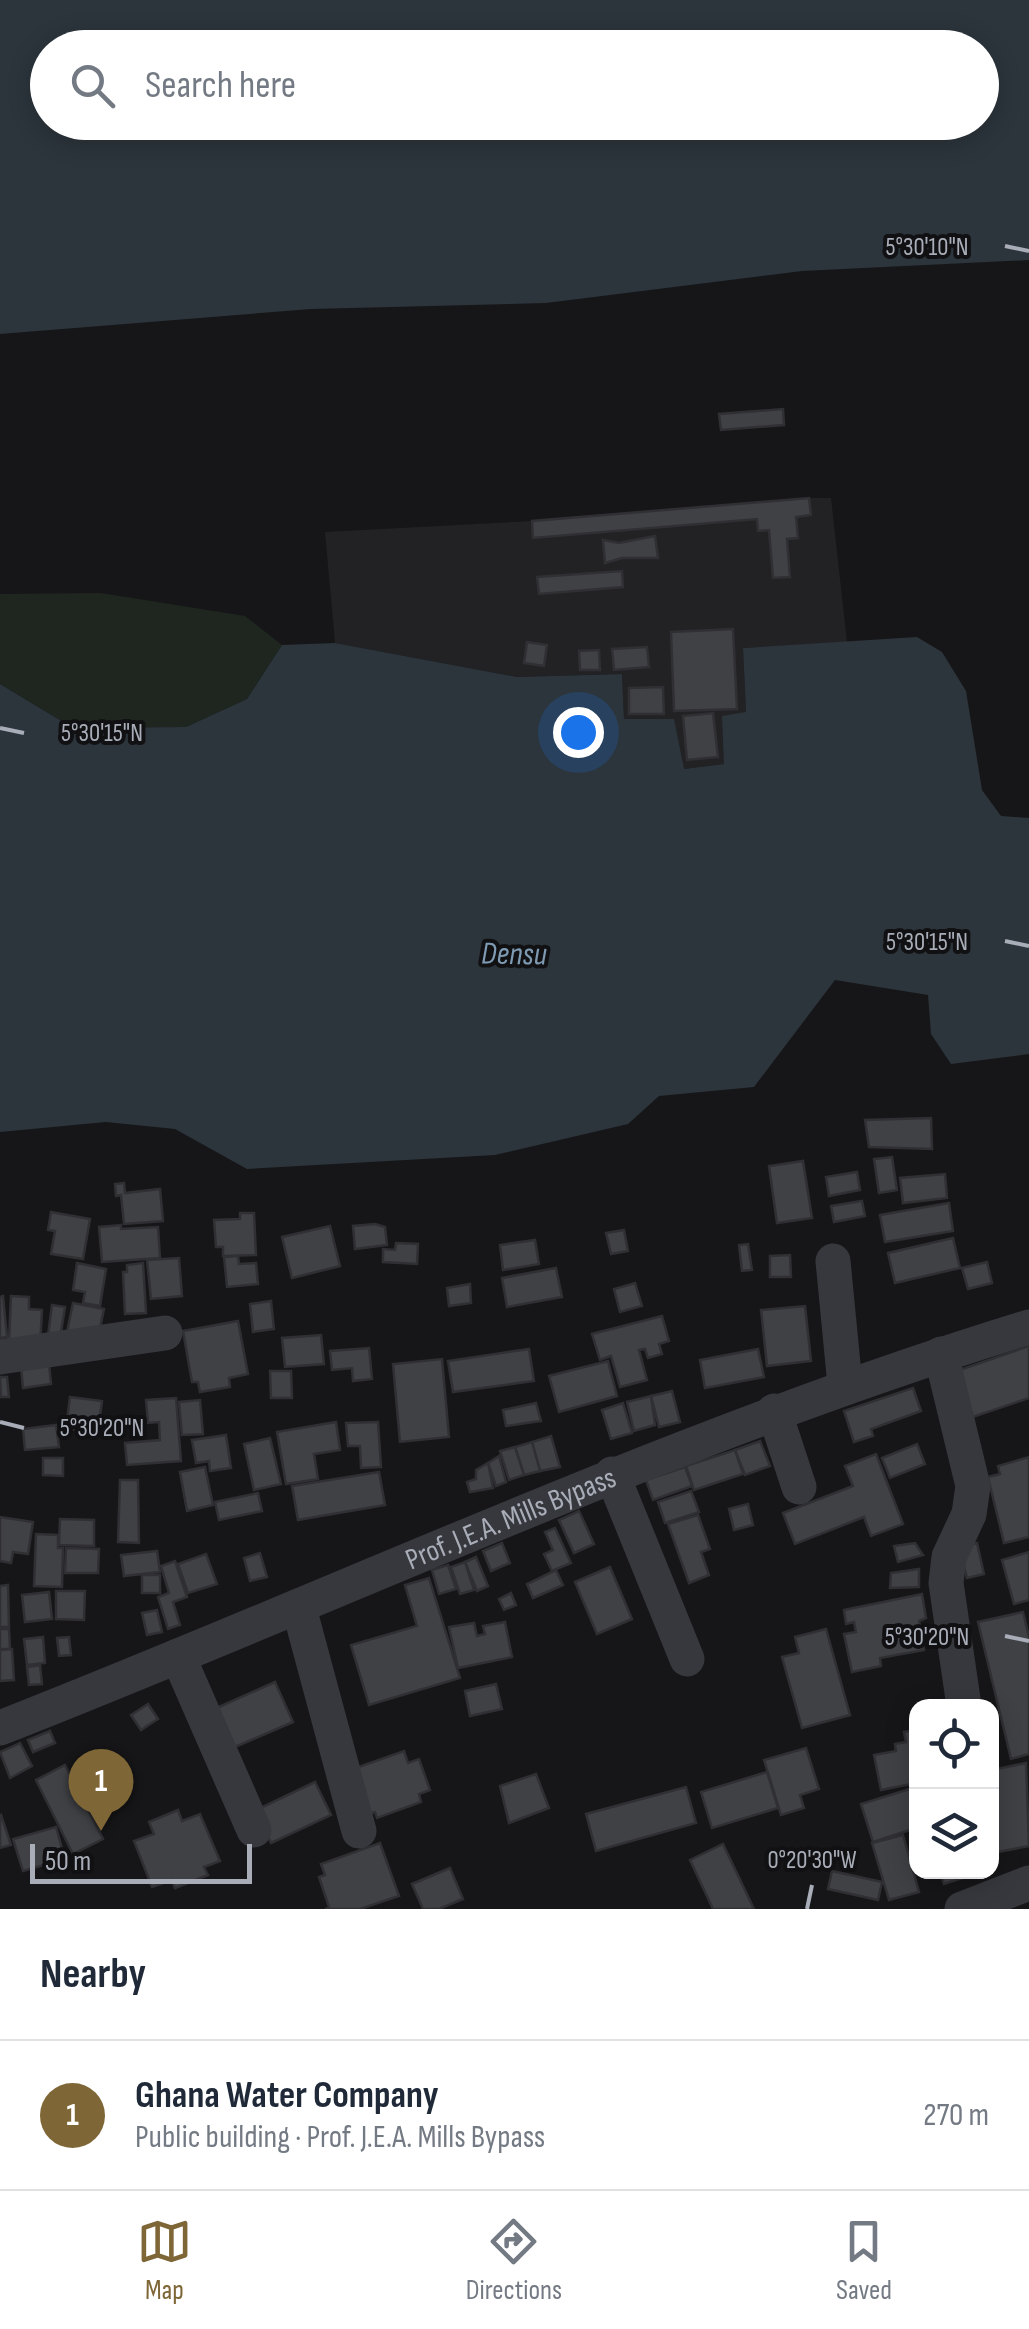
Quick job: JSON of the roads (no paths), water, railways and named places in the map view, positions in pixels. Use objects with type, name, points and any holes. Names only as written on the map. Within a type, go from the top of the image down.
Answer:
[{"type":"street","points":[[832,1262],[846,1385]]},
{"type":"street","name":"Prof. J.E.A. Mills Bypass","points":[[0,1728],[299,1608],[612,1474],[846,1385],[1029,1327]]},
{"type":"street","points":[[0,1357],[165,1333]]},
{"type":"street","points":[[941,1354],[973,1486],[969,1514],[949,1557],[946,1583],[963,1699]]},
{"type":"street","points":[[774,1412],[799,1487]]},
{"type":"street","points":[[612,1474],[687,1659]]},
{"type":"street","points":[[299,1608],[360,1831]]},
{"type":"street","points":[[178,1656],[254,1830]]},
{"type":"street","points":[[981,1892],[1029,1883]]},
{"type":"water","points":[[0,0],[1029,0],[1029,260],[802,271],[546,303],[311,309],[0,334]]},
{"type":"water","name":"Densu","points":[[917,637],[942,652],[966,691],[982,790],[1001,816],[1029,818],[1029,1054],[951,1064],[931,1034],[928,995],[835,980],[754,1087],[659,1096],[628,1124],[495,1155],[247,1169],[175,1129],[106,1122],[0,1132],[0,684],[73,728],[186,727],[247,699],[282,645],[335,643],[517,677],[622,674],[624,719],[674,719],[684,769],[724,764],[722,716],[746,712],[743,648]]},
{"type":"place","name":"Ghana Water Company","points":[[101,1831]]}]
